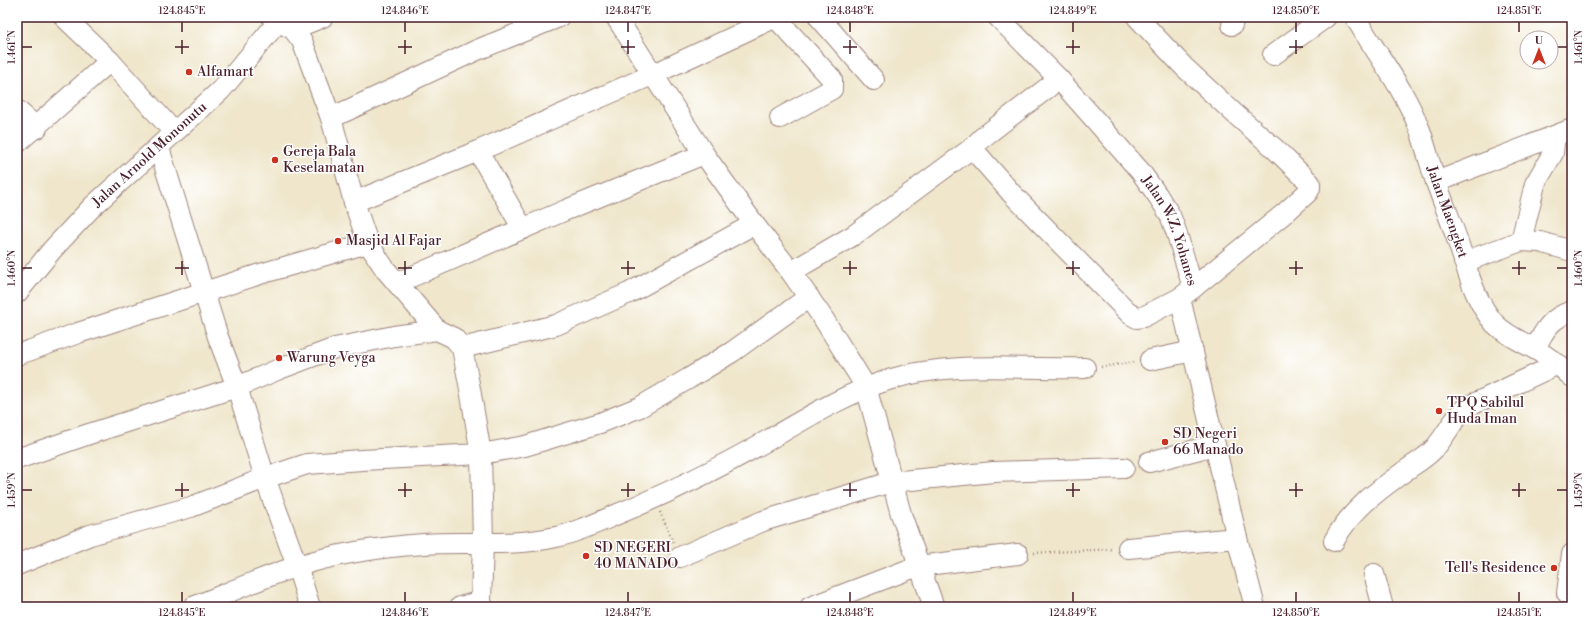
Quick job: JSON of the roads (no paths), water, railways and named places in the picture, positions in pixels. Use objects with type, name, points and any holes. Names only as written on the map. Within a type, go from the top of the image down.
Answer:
[{"type":"street","points":[[64,17],[110,61],[174,132]]},
{"type":"street","points":[[281,21],[323,17]]},
{"type":"street","points":[[331,118],[477,50],[559,17]]},
{"type":"street","points":[[616,17],[704,154],[809,297],[854,365],[866,387],[877,424],[891,482],[918,566],[934,607]]},
{"type":"street","points":[[354,202],[478,151],[654,74],[776,17],[832,79],[833,85],[832,89],[780,118]]},
{"type":"street","points":[[819,17],[874,80]]},
{"type":"street","name":"Jalan W.Z. Yohanes","points":[[998,17],[1059,79],[1140,171],[1170,215],[1177,234],[1193,351],[1237,538],[1255,607]]},
{"type":"street","points":[[972,148],[1013,195],[1130,314],[1137,318],[1143,317],[1186,293],[1286,212],[1308,192],[1310,186],[1306,178],[1184,67],[1137,17]]},
{"type":"street","points":[[1273,55],[1326,17]]},
{"type":"street","name":"Jalan Maengket","points":[[1355,17],[1370,43],[1389,69],[1406,99],[1420,130],[1436,182],[1478,297],[1495,324],[1512,337],[1534,349],[1565,370]]},
{"type":"street","points":[[281,21],[302,41],[331,118],[354,202],[368,243],[385,269],[438,330],[454,338],[462,348],[481,454],[483,543],[482,604],[460,607]]},
{"type":"street","name":"Jalan Arnold Mononutu","points":[[17,293],[52,250],[92,208],[221,90],[281,21]]},
{"type":"street","points":[[17,143],[36,128],[110,61]]},
{"type":"street","points":[[791,272],[854,235],[972,148],[987,134],[1059,79]]},
{"type":"street","points":[[17,110],[36,128]]},
{"type":"street","points":[[1436,182],[1564,133]]},
{"type":"street","points":[[1521,241],[1535,184],[1564,133]]},
{"type":"street","points":[[159,148],[203,292],[237,387],[265,478],[297,566],[310,607]]},
{"type":"street","points":[[478,151],[523,229]]},
{"type":"street","points":[[397,283],[704,154]]},
{"type":"street","points":[[462,348],[556,325],[629,293],[754,224]]},
{"type":"street","points":[[1464,262],[1521,241],[1540,242],[1557,248],[1572,250]]},
{"type":"street","points":[[17,355],[78,333],[203,292],[368,243]]},
{"type":"street","points":[[17,565],[90,536],[191,507],[265,478],[307,464],[481,454],[525,446],[600,423],[640,407],[732,352],[809,297]]},
{"type":"street","points":[[1534,349],[1543,331],[1549,324],[1572,310]]},
{"type":"street","points":[[17,459],[89,434],[237,387],[335,348],[394,336],[438,330]]},
{"type":"street","points":[[1150,360],[1193,351]]},
{"type":"street","points":[[193,607],[297,566],[349,553],[425,544],[506,543],[556,537],[584,528],[694,481],[836,401],[866,387],[912,373],[948,368],[994,366],[1030,369],[1085,368]]},
{"type":"street","points":[[1334,542],[1346,522],[1361,506],[1430,452],[1465,408],[1565,370]]},
{"type":"street","points":[[1149,462],[1215,445]]},
{"type":"street","points":[[680,557],[763,521],[891,482],[994,472],[1124,468]]},
{"type":"street","points":[[1128,548],[1237,538]]},
{"type":"street","points":[[810,607],[918,566],[1018,554]]},
{"type":"street","points":[[1572,554],[1567,594],[1572,593]]},
{"type":"street","points":[[1374,574],[1383,607]]},
{"type":"place","name":"Alfamart","points":[[189,72]]},
{"type":"place","name":"Gereja Bala Keselamatan","points":[[275,160]]},
{"type":"place","name":"Masjid Al Fajar","points":[[338,241]]},
{"type":"place","name":"Warung Veyga","points":[[279,358]]},
{"type":"place","name":"TPQ Sabilul Huda Iman","points":[[1439,411]]},
{"type":"place","name":"SD Negeri 66 Manado","points":[[1165,442]]},
{"type":"place","name":"SD NEGERI 40 MANADO","points":[[586,556]]},
{"type":"place","name":"Tell's Residence","points":[[1554,568]]}]
